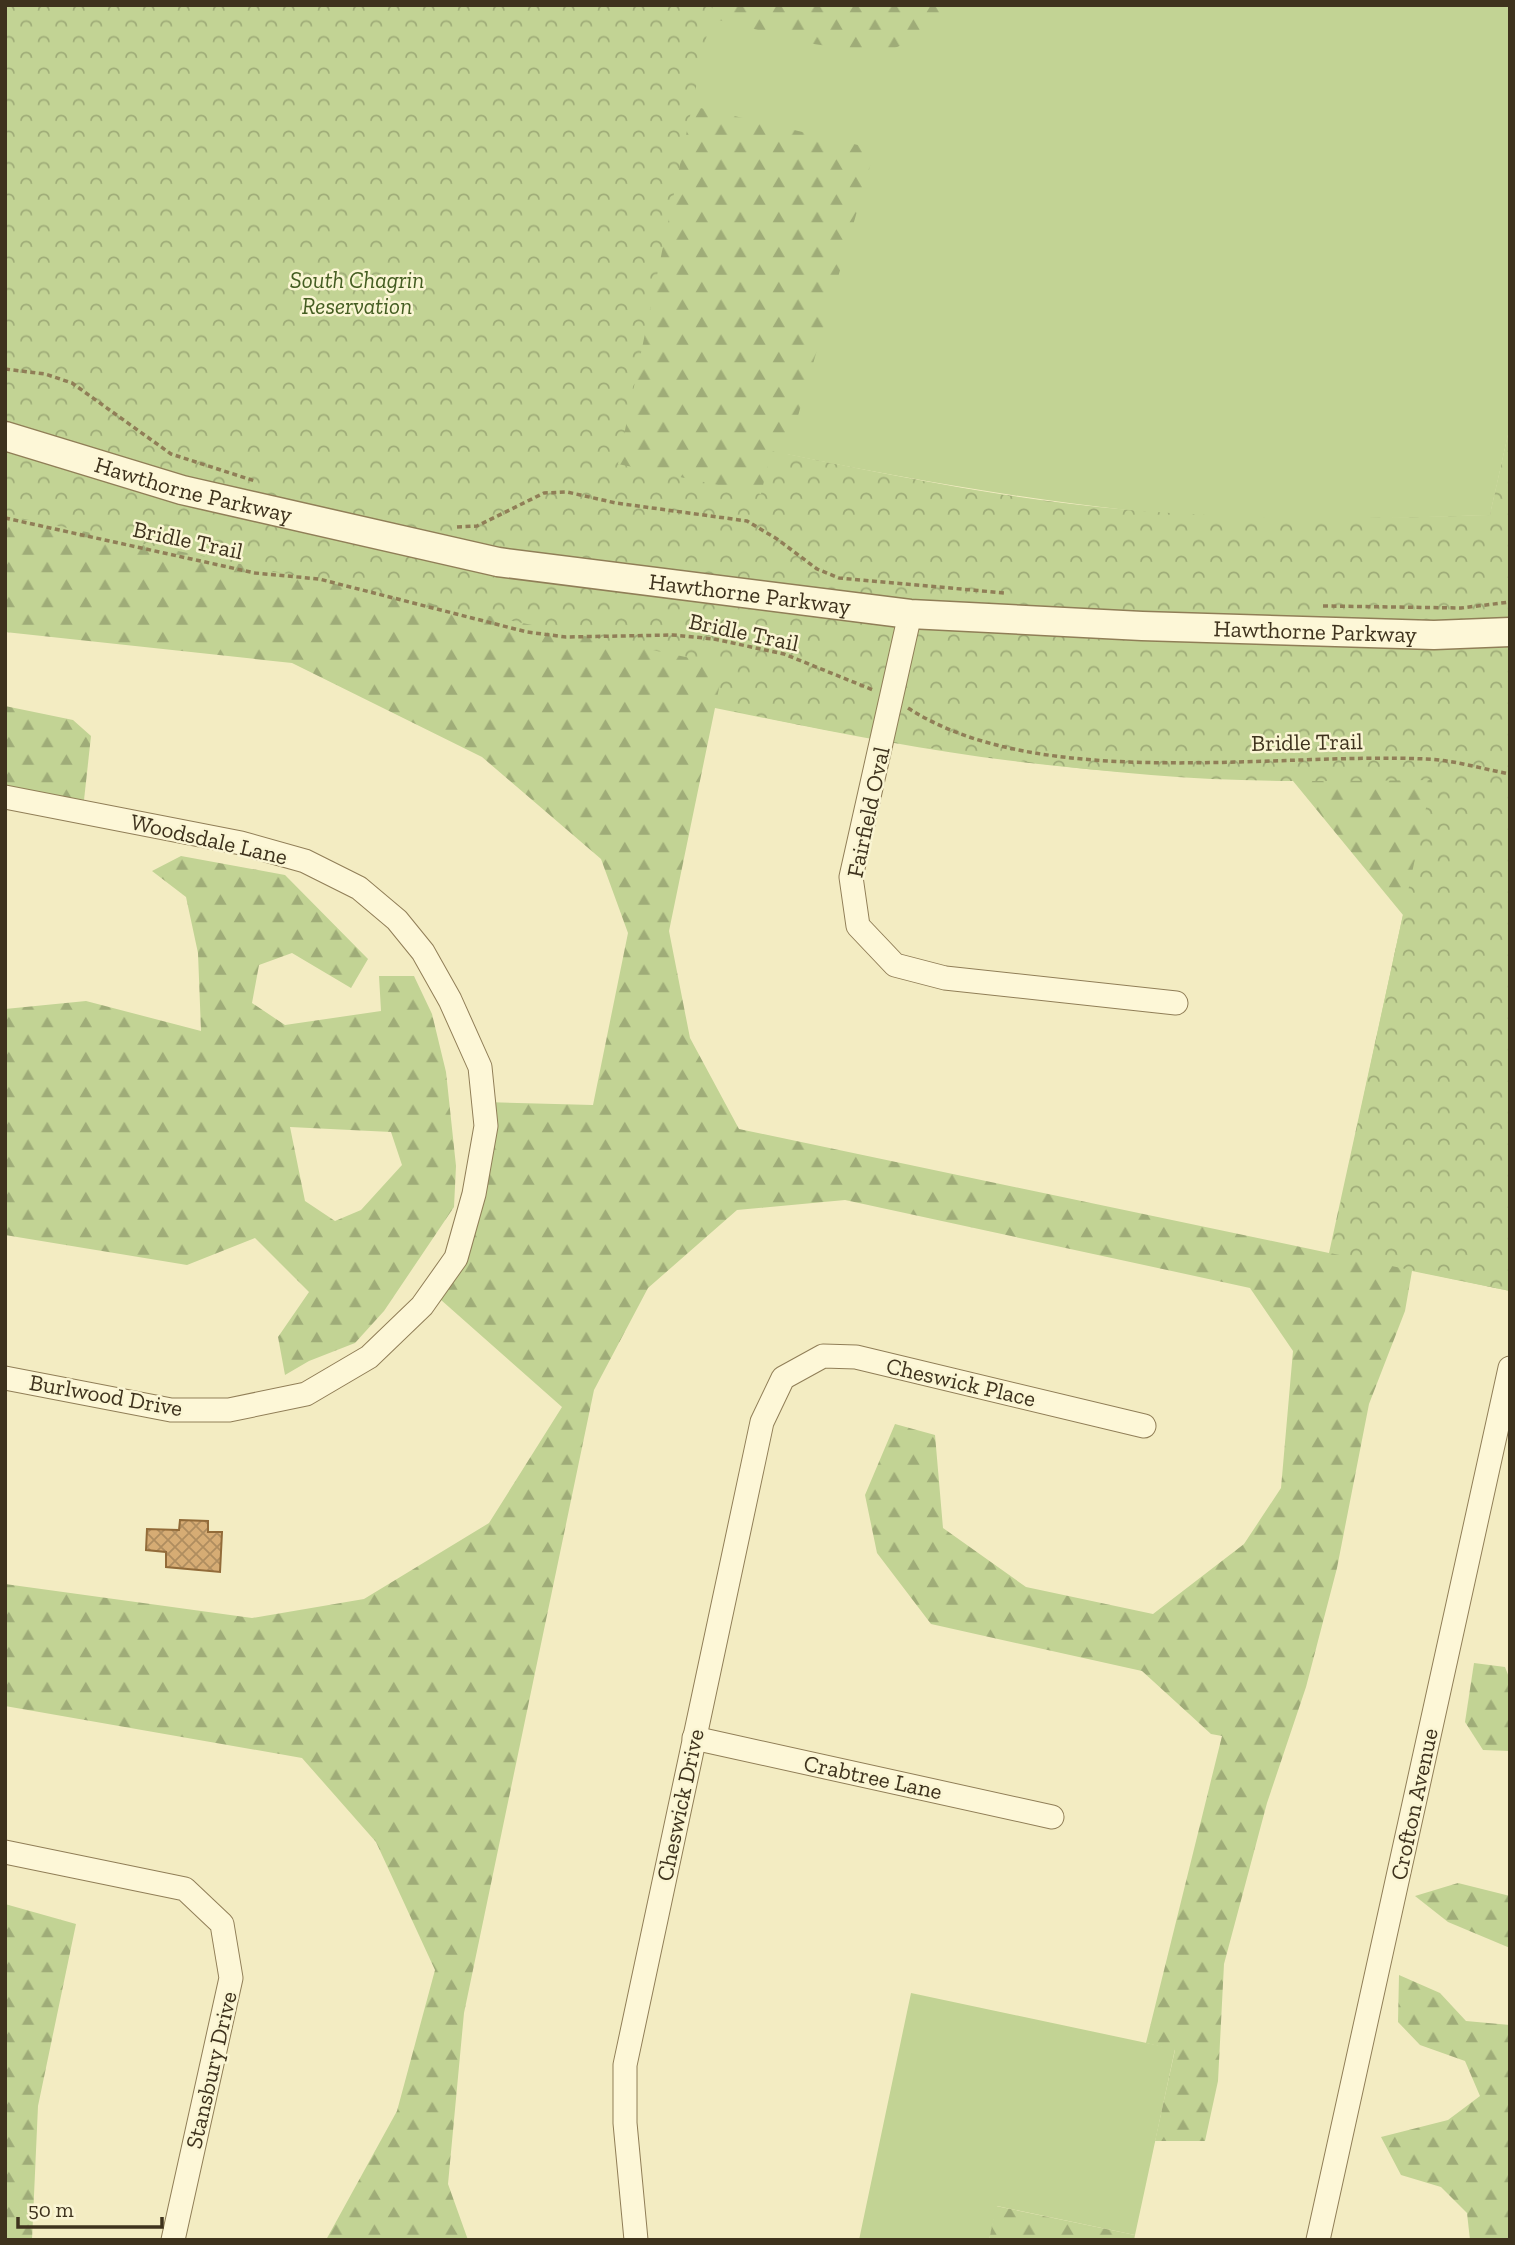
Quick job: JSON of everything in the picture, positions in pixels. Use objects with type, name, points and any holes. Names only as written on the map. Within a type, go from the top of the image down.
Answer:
[{"type":"street","name":"Hawthorne Parkway","points":[[5,436],[182,489],[498,562],[910,614],[1156,627],[1434,635],[1510,632]]},
{"type":"street","name":"Fairfield Oval","points":[[910,614],[851,877],[858,926],[895,965],[945,978],[1176,1003]]},
{"type":"street","name":"Woodsdale Lane","points":[[5,797],[241,843],[305,861],[359,888],[397,920],[423,952]]},
{"type":"street","name":"Burlwood Drive","points":[[5,1378],[170,1410],[229,1410],[306,1394],[369,1357],[422,1306],[456,1258],[474,1194],[486,1126],[480,1067],[450,1000],[423,952]]},
{"type":"street","name":"Cheswick Place","points":[[783,1378],[823,1356],[856,1357],[1144,1426]]},
{"type":"street","name":"Crofton Avenue","points":[[1318,2240],[1510,1368]]},
{"type":"street","name":"Cheswick Drive","points":[[636,2240],[625,2123],[625,2065],[762,1422],[783,1378]]},
{"type":"street","name":"Crabtree Lane","points":[[694,1738],[1052,1817]]},
{"type":"street","name":"Stansbury Drive","points":[[5,1852],[185,1889],[222,1924],[231,1978],[173,2240]]},
{"type":"path","points":[[5,369],[45,374],[72,383],[171,454],[264,483]]},
{"type":"path","points":[[454,527],[477,526],[544,493],[567,492],[616,503],[747,521],[777,539],[817,569],[839,578],[1009,594]]},
{"type":"path","name":"Bridle Trail","points":[[5,518],[255,573],[331,582],[527,632],[566,637],[673,635],[714,639],[784,654],[893,698],[926,720],[994,744],[1055,758],[1259,761],[1429,759],[1510,774]]},
{"type":"path","points":[[1313,606],[1448,609],[1510,602]]},
{"type":"green space","points":[[5,5],[688,126],[692,106],[875,149],[787,454],[1006,495],[1139,511],[1315,518],[1490,515],[1510,426],[1510,1291],[1412,1271],[1405,1311],[1369,1404],[1337,1568],[1306,1687],[1267,1803],[1224,1964],[1218,2081],[1205,2141],[1155,2141],[1175,2050],[1146,2043],[1222,1736],[1211,1734],[1142,1671],[931,1624],[877,1553],[865,1495],[895,1424],[935,1435],[943,1528],[1026,1587],[1153,1614],[1244,1544],[1281,1488],[1293,1351],[1250,1288],[845,1200],[737,1210],[648,1288],[594,1390],[464,2013],[448,2184],[468,2240],[326,2240],[397,2111],[435,1970],[376,1842],[302,1758],[5,1706],[5,1584],[252,1618],[364,1599],[489,1523],[562,1407],[432,1292],[456,1258],[484,1102],[593,1105],[628,933],[601,859],[482,757],[292,663],[5,632]],"holes":[[[715,708],[901,744],[1013,761],[1118,772],[1293,781],[1403,915],[1329,1253],[739,1129],[690,1038],[669,931]]]},
{"type":"green space","name":"South Chagrin Reservation","points":[[5,5],[713,5],[618,464],[761,494],[771,451],[955,487],[1094,507],[1272,517],[1490,515],[1510,426],[1510,1291],[1330,1253],[1432,780],[1186,778],[1041,764],[823,729],[715,707],[724,665],[5,515]]},
{"type":"green space","points":[[659,5],[1510,5],[1510,426],[1490,515],[1269,519],[1180,515],[1044,500],[953,486],[771,451],[761,494]]},
{"type":"green space","points":[[659,5],[945,5],[934,31],[881,54],[814,44]]},
{"type":"green space","points":[[5,706],[73,720],[91,736],[84,800],[5,789]]},
{"type":"green space","points":[[181,856],[285,875],[368,959],[351,988],[292,953],[259,965],[252,1003],[285,1025],[381,1011],[379,976],[414,976],[432,1014],[446,1072],[456,1166],[454,1207],[384,1311],[355,1343],[309,1361],[285,1375],[278,1337],[309,1292],[255,1238],[187,1265],[5,1235],[5,1009],[86,1001],[201,1031],[198,953],[186,897],[152,871]],"holes":[[[290,1127],[391,1132],[402,1165],[361,1210],[335,1221],[305,1201]]]},
{"type":"green space","points":[[1474,1663],[1505,1667],[1510,1680],[1510,1751],[1483,1750],[1465,1722]]},
{"type":"green space","points":[[1458,1883],[1510,1896],[1510,1948],[1448,1922],[1415,1896]]},
{"type":"green space","points":[[5,1904],[76,1924],[38,2106],[32,2240],[5,2240]]},
{"type":"green space","points":[[1399,1975],[1440,1993],[1466,2021],[1510,2025],[1510,2240],[1470,2240],[1467,2213],[1441,2187],[1401,2175],[1381,2137],[1448,2120],[1480,2096],[1465,2061],[1420,2045],[1398,2022]]},
{"type":"green space","points":[[911,1993],[1175,2049],[1135,2235],[997,2206],[989,2240],[859,2240]]},
{"type":"green space","points":[[996,2206],[1135,2235],[1134,2240],[989,2240]]},
{"type":"building","points":[[180,1520],[208,1521],[208,1532],[222,1532],[220,1572],[166,1567],[166,1552],[146,1550],[147,1529],[179,1530]]}]
